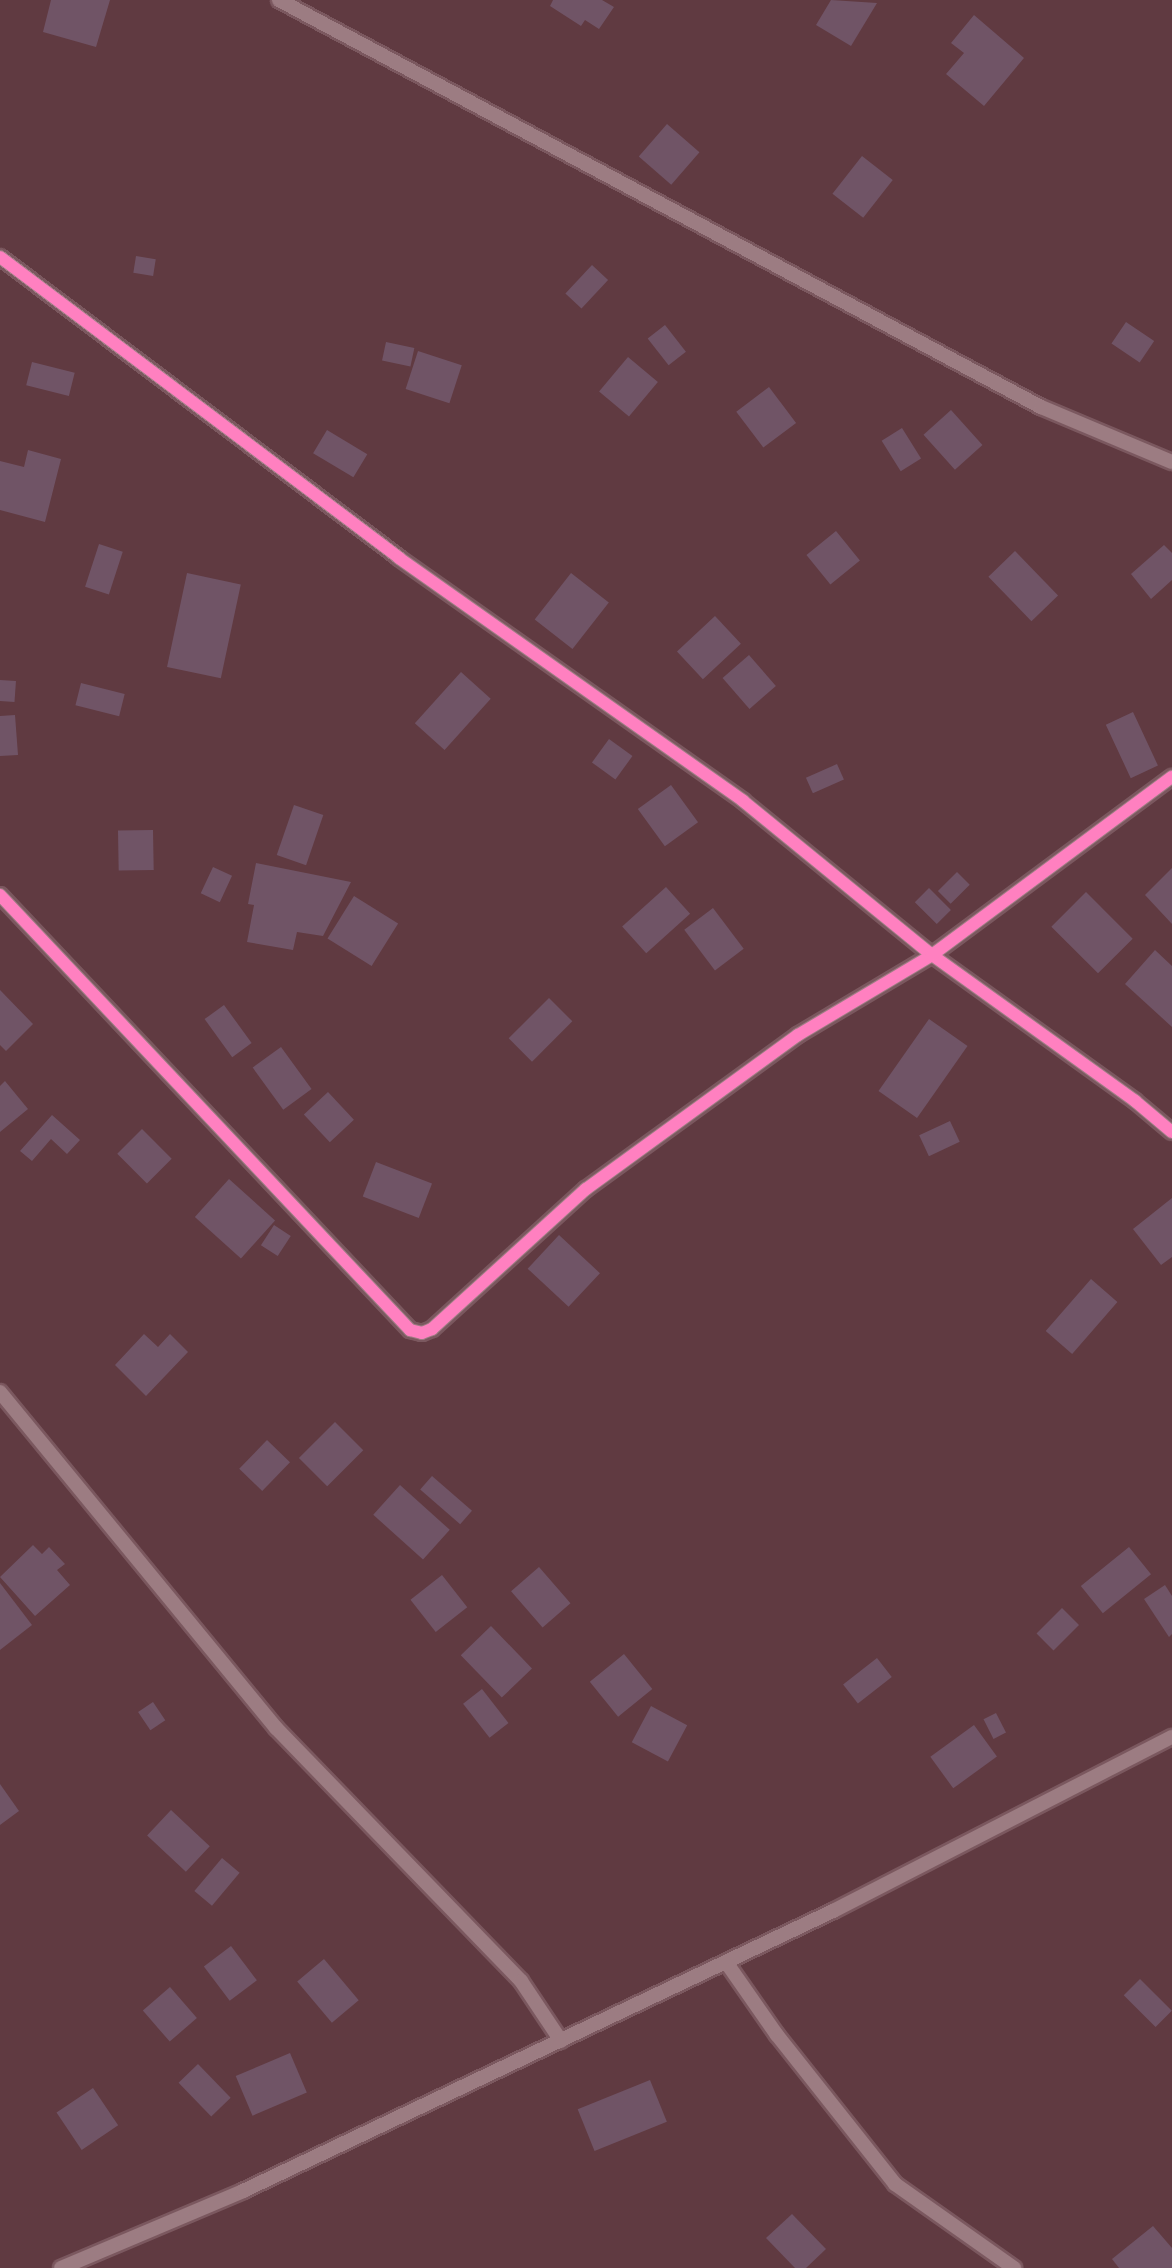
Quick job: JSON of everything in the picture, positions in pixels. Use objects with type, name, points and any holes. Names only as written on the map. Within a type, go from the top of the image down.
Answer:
[{"type":"street","points":[[279,0],[1041,407],[1172,462]]},
{"type":"street","points":[[0,257],[399,558],[743,801],[932,955],[1135,1101],[1172,1132]]},
{"type":"street","points":[[0,895],[410,1330],[422,1333],[432,1329],[586,1189],[798,1035],[932,955],[1172,777]]},
{"type":"street","points":[[0,1392],[276,1728],[521,1981],[561,2041]]},
{"type":"street","points":[[61,2268],[243,2191],[561,2041],[913,1872],[1172,1737]]},
{"type":"street","points":[[726,1962],[777,2035],[895,2184],[1014,2268]]},
{"type":"building","points":[[51,0],[110,0],[96,47],[43,32]]},
{"type":"building","points":[[553,0],[602,0],[614,7],[599,29],[585,20],[581,26],[550,6]]},
{"type":"building","points":[[831,0],[877,3],[851,46],[816,25]]},
{"type":"building","points":[[974,15],[1024,58],[984,106],[946,74],[964,53],[951,43]]},
{"type":"building","points":[[667,124],[699,152],[671,185],[639,156]]},
{"type":"building","points":[[862,156],[893,180],[863,218],[832,194]]},
{"type":"building","points":[[136,256],[156,259],[153,276],[133,273]]},
{"type":"building","points":[[592,265],[608,280],[581,309],[565,294]]},
{"type":"building","points":[[1126,322],[1154,341],[1140,363],[1111,344]]},
{"type":"building","points":[[665,325],[686,352],[669,365],[648,339]]},
{"type":"building","points":[[386,342],[414,348],[410,367],[382,361]]},
{"type":"building","points":[[418,351],[462,365],[449,403],[406,389]]},
{"type":"building","points":[[628,357],[658,382],[629,417],[599,391]]},
{"type":"building","points":[[32,362],[75,373],[69,396],[26,385]]},
{"type":"building","points":[[769,387],[796,423],[763,448],[736,412]]},
{"type":"building","points":[[951,410],[982,445],[955,470],[924,435]]},
{"type":"building","points":[[902,428],[921,459],[901,471],[882,441]]},
{"type":"building","points":[[327,430],[367,454],[353,477],[313,453]]},
{"type":"building","points":[[28,450],[61,459],[45,522],[0,510],[0,461],[24,467]]},
{"type":"building","points":[[836,531],[860,561],[830,584],[806,555]]},
{"type":"building","points":[[99,544],[123,552],[109,595],[85,587]]},
{"type":"building","points":[[1164,545],[1172,553],[1172,580],[1151,599],[1131,574]]},
{"type":"building","points":[[1015,551],[1058,596],[1031,621],[988,577]]},
{"type":"building","points":[[187,573],[241,584],[221,678],[167,667]]},
{"type":"building","points":[[571,573],[609,603],[573,649],[535,619]]},
{"type":"building","points":[[715,616],[741,644],[703,679],[677,651]]},
{"type":"building","points":[[749,655],[776,686],[749,709],[723,678]]},
{"type":"building","points":[[461,672],[491,699],[445,750],[415,723]]},
{"type":"building","points":[[0,680],[16,681],[14,702],[0,701]]},
{"type":"building","points":[[81,683],[125,694],[119,716],[75,705]]},
{"type":"building","points":[[1133,712],[1158,765],[1131,778],[1106,725]]},
{"type":"building","points":[[15,715],[18,755],[0,756],[0,716]]},
{"type":"building","points":[[609,739],[632,756],[615,780],[592,762]]},
{"type":"building","points":[[837,764],[844,780],[813,793],[806,778]]},
{"type":"building","points":[[671,785],[698,822],[665,846],[638,809]]},
{"type":"building","points":[[294,805],[323,815],[306,865],[277,855]]},
{"type":"building","points":[[153,830],[154,870],[119,871],[118,831]]},
{"type":"building","points":[[256,863],[351,882],[323,936],[297,932],[293,950],[247,942],[254,905],[248,904]]},
{"type":"building","points":[[213,867],[232,876],[220,902],[201,893]]},
{"type":"building","points":[[1172,868],[1172,924],[1145,895]]},
{"type":"building","points":[[957,872],[970,885],[951,904],[938,891]]},
{"type":"building","points":[[666,887],[690,914],[646,953],[622,926]]},
{"type":"building","points":[[929,888],[951,910],[937,924],[915,902]]},
{"type":"building","points":[[1086,892],[1133,939],[1098,973],[1051,927]]},
{"type":"building","points":[[354,896],[398,924],[372,966],[328,938]]},
{"type":"building","points":[[713,908],[744,949],[715,970],[684,930]]},
{"type":"building","points":[[1155,950],[1172,966],[1172,1027],[1125,984]]},
{"type":"building","points":[[0,990],[33,1024],[6,1051],[0,1045]]},
{"type":"building","points":[[549,998],[572,1021],[532,1062],[509,1038]]},
{"type":"building","points":[[224,1005],[252,1043],[232,1057],[205,1019]]},
{"type":"building","points":[[929,1019],[968,1046],[917,1118],[879,1091]]},
{"type":"building","points":[[281,1047],[312,1089],[283,1110],[253,1068]]},
{"type":"building","points":[[5,1081],[28,1109],[0,1132],[0,1086]]},
{"type":"building","points":[[328,1092],[354,1120],[330,1142],[304,1115]]},
{"type":"building","points":[[52,1115],[80,1140],[67,1154],[51,1139],[32,1161],[20,1151]]},
{"type":"building","points":[[950,1121],[960,1142],[929,1156],[919,1135]]},
{"type":"building","points":[[142,1129],[172,1159],[147,1183],[117,1154]]},
{"type":"building","points":[[376,1162],[432,1184],[419,1218],[363,1197]]},
{"type":"building","points":[[229,1179],[275,1220],[241,1258],[195,1217]]},
{"type":"building","points":[[1172,1198],[1172,1257],[1161,1265],[1133,1229]]},
{"type":"building","points":[[274,1225],[291,1236],[278,1256],[261,1245]]},
{"type":"building","points":[[559,1235],[600,1273],[569,1307],[528,1269]]},
{"type":"building","points":[[1091,1279],[1117,1302],[1072,1354],[1046,1331]]},
{"type":"building","points":[[144,1334],[158,1347],[170,1334],[188,1352],[146,1396],[115,1365]]},
{"type":"building","points":[[335,1422],[363,1450],[327,1486],[299,1458]]},
{"type":"building","points":[[267,1440],[290,1462],[262,1491],[239,1469]]},
{"type":"building","points":[[432,1476],[472,1511],[460,1524],[420,1490]]},
{"type":"building","points":[[400,1485],[450,1530],[423,1560],[373,1515]]},
{"type":"building","points":[[33,1545],[42,1554],[49,1547],[65,1564],[57,1570],[70,1585],[35,1616],[0,1577]]},
{"type":"building","points":[[1129,1547],[1151,1574],[1103,1613],[1081,1586]]},
{"type":"building","points":[[539,1567],[570,1603],[543,1628],[511,1591]]},
{"type":"building","points":[[442,1575],[467,1607],[436,1632],[410,1600]]},
{"type":"building","points":[[0,1583],[32,1625],[0,1650]]},
{"type":"building","points":[[1165,1585],[1172,1596],[1172,1634],[1169,1637],[1144,1599]]},
{"type":"building","points":[[1062,1608],[1079,1625],[1054,1650],[1037,1633]]},
{"type":"building","points":[[491,1626],[532,1668],[502,1698],[461,1655]]},
{"type":"building","points":[[624,1654],[652,1689],[618,1717],[590,1682]]},
{"type":"building","points":[[877,1658],[892,1677],[858,1703],[843,1684]]},
{"type":"building","points":[[482,1689],[508,1723],[490,1738],[463,1704]]},
{"type":"building","points":[[153,1702],[165,1720],[150,1730],[138,1712]]},
{"type":"building","points":[[651,1706],[687,1725],[668,1761],[632,1742]]},
{"type":"building","points":[[996,1713],[1006,1733],[994,1739],[984,1719]]},
{"type":"building","points":[[974,1725],[997,1757],[953,1788],[930,1757]]},
{"type":"building","points":[[0,1784],[19,1811],[0,1825]]},
{"type":"building","points":[[171,1810],[210,1846],[186,1872],[147,1836]]},
{"type":"building","points":[[222,1858],[240,1873],[212,1906],[194,1891]]},
{"type":"building","points":[[231,1946],[257,1980],[230,2001],[204,1966]]},
{"type":"building","points":[[324,1959],[359,2000],[332,2023],[297,1981]]},
{"type":"building","points":[[1140,1979],[1172,2011],[1156,2027],[1124,1995]]},
{"type":"building","points":[[170,1987],[197,2018],[170,2042],[143,2011]]},
{"type":"building","points":[[290,2053],[307,2093],[252,2116],[236,2076]]},
{"type":"building","points":[[198,2064],[231,2098],[211,2117],[179,2083]]},
{"type":"building","points":[[650,2080],[667,2122],[595,2151],[578,2109]]},
{"type":"building","points":[[93,2088],[118,2125],[82,2150],[57,2113]]},
{"type":"building","points":[[792,2214],[826,2249],[806,2268],[795,2268],[766,2238]]},
{"type":"building","points":[[1153,2226],[1172,2248],[1172,2268],[1119,2268],[1112,2259]]},
{"type":"cycle path","points":[[0,257],[399,558],[743,801],[932,955],[1135,1101],[1172,1132]]},
{"type":"cycle path","points":[[0,895],[410,1330],[422,1333],[432,1329],[586,1189],[798,1035],[932,955],[1172,777]]}]
